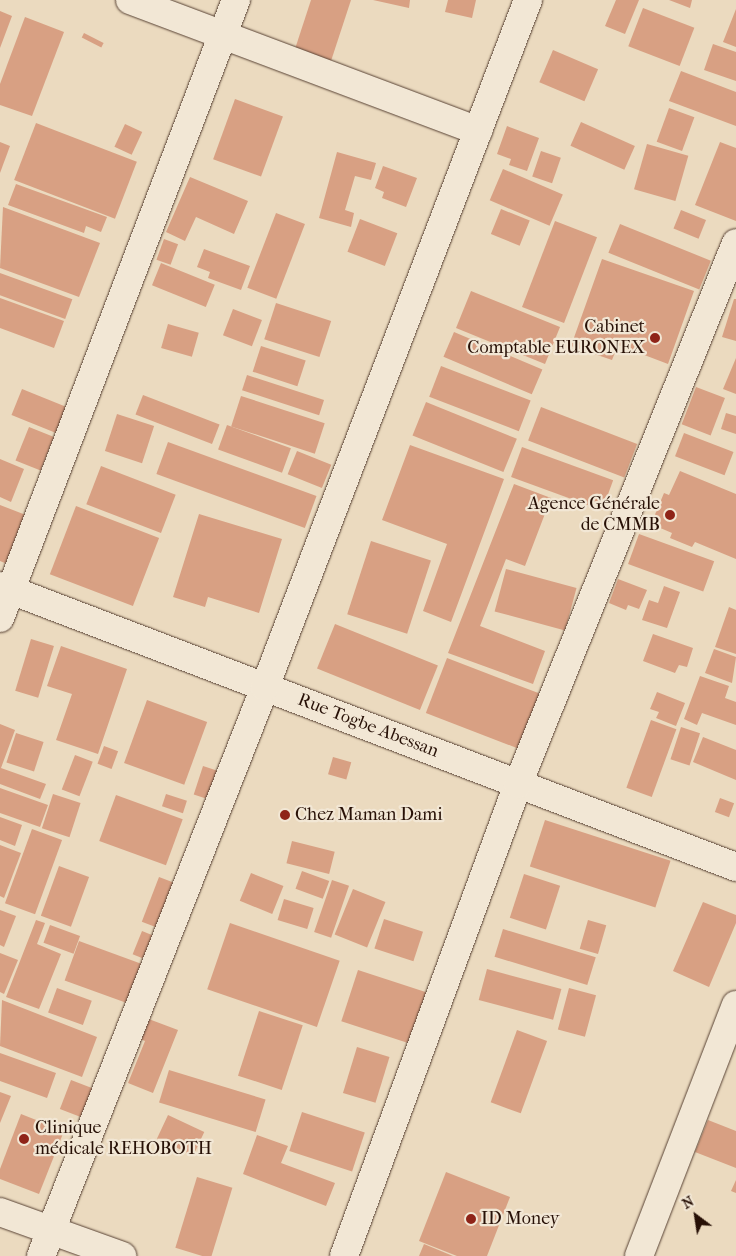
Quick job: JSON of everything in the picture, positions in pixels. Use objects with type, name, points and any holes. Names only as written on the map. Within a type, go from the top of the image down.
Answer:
[{"type":"street","points":[[130,0],[478,131]]},
{"type":"street","points":[[0,618],[5,588],[236,0]]},
{"type":"street","points":[[41,1256],[265,687],[528,0]]},
{"type":"street","points":[[344,1256],[518,784],[736,243]]},
{"type":"street","name":"Rue Togbe Abessan","points":[[5,588],[736,867]]},
{"type":"street","points":[[639,1256],[736,1005]]},
{"type":"street","points":[[0,1212],[122,1256]]},
{"type":"building","points":[[311,0],[351,0],[331,61],[295,49]]},
{"type":"building","points":[[373,0],[410,0],[409,8]]},
{"type":"building","points":[[448,0],[476,0],[472,18],[445,12]]},
{"type":"building","points":[[616,0],[639,0],[625,34],[605,26]]},
{"type":"building","points":[[669,0],[692,0],[690,8]]},
{"type":"building","points":[[643,8],[694,28],[680,66],[628,46]]},
{"type":"building","points":[[736,9],[736,47],[723,42]]},
{"type":"building","points":[[0,11],[12,16],[0,48]]},
{"type":"building","points":[[25,17],[64,32],[32,116],[0,105],[0,84]]},
{"type":"building","points":[[84,33],[104,43],[101,47],[82,37]]},
{"type":"building","points":[[713,44],[736,52],[736,81],[704,70]]},
{"type":"building","points":[[553,50],[598,69],[584,101],[539,82]]},
{"type":"building","points":[[681,71],[736,92],[736,126],[669,101]]},
{"type":"building","points":[[235,99],[283,116],[261,177],[213,159]]},
{"type":"building","points":[[669,108],[694,117],[682,151],[657,142]]},
{"type":"building","points":[[581,122],[635,146],[624,170],[570,146]]},
{"type":"building","points":[[36,123],[137,162],[115,219],[14,180]]},
{"type":"building","points":[[125,124],[142,132],[132,155],[114,147]]},
{"type":"building","points":[[507,126],[539,138],[527,171],[509,165],[511,159],[497,154]]},
{"type":"building","points":[[0,142],[10,146],[0,173]]},
{"type":"building","points":[[720,142],[736,148],[736,221],[695,205]]},
{"type":"building","points":[[647,144],[688,156],[675,201],[634,189]]},
{"type":"building","points":[[541,151],[561,158],[552,183],[532,177]]},
{"type":"building","points":[[337,152],[376,163],[371,180],[355,176],[345,210],[354,213],[351,227],[319,218]]},
{"type":"building","points":[[383,166],[417,178],[406,207],[382,198],[384,192],[375,188]]},
{"type":"building","points":[[503,169],[563,194],[550,226],[490,200]]},
{"type":"building","points":[[190,177],[248,201],[234,234],[196,217],[185,241],[166,232]]},
{"type":"building","points":[[16,184],[107,217],[101,232],[86,226],[84,233],[8,205]]},
{"type":"building","points":[[3,207],[100,243],[79,297],[0,268]]},
{"type":"building","points":[[501,209],[530,221],[520,246],[491,234]]},
{"type":"building","points":[[681,210],[706,220],[699,239],[674,229]]},
{"type":"building","points":[[276,213],[305,224],[276,299],[247,288]]},
{"type":"building","points":[[360,219],[397,233],[385,266],[347,252]]},
{"type":"building","points":[[555,221],[597,237],[564,323],[522,307]]},
{"type":"building","points":[[620,224],[711,261],[699,289],[608,253]]},
{"type":"building","points":[[164,239],[178,244],[171,265],[156,260]]},
{"type":"building","points":[[204,249],[250,266],[241,290],[208,278],[210,272],[197,267]]},
{"type":"building","points":[[602,259],[694,291],[668,364],[618,345],[612,360],[571,346]]},
{"type":"building","points":[[161,263],[215,285],[206,307],[152,285]]},
{"type":"building","points":[[0,273],[72,299],[65,319],[0,295]]},
{"type":"building","points":[[471,291],[560,327],[545,364],[456,328]]},
{"type":"building","points":[[0,298],[64,321],[54,348],[0,328]]},
{"type":"building","points":[[734,299],[736,299],[736,341],[722,337]]},
{"type":"building","points":[[276,303],[331,321],[319,357],[264,339]]},
{"type":"building","points":[[233,309],[262,320],[252,346],[223,335]]},
{"type":"building","points":[[168,324],[199,333],[192,357],[161,348]]},
{"type":"building","points":[[454,332],[542,370],[532,394],[443,357]]},
{"type":"building","points":[[261,346],[306,361],[297,386],[253,372]]},
{"type":"building","points":[[736,358],[736,394],[723,389]]},
{"type":"building","points":[[441,366],[531,400],[519,431],[429,397]]},
{"type":"building","points":[[247,375],[324,400],[319,415],[242,390]]},
{"type":"building","points":[[696,387],[725,398],[711,435],[682,424]]},
{"type":"building","points":[[22,389],[70,408],[60,434],[12,415]]},
{"type":"building","points":[[143,395],[220,424],[212,444],[135,415]]},
{"type":"building","points":[[241,396],[325,423],[315,454],[231,426]]},
{"type":"building","points":[[426,402],[517,439],[503,472],[413,435]]},
{"type":"building","points":[[541,407],[637,444],[624,478],[528,441]]},
{"type":"building","points":[[726,413],[736,416],[736,434],[721,429]]},
{"type":"building","points":[[117,414],[154,426],[142,463],[105,451]]},
{"type":"building","points":[[227,425],[291,448],[282,473],[218,449]]},
{"type":"building","points":[[29,427],[54,437],[41,470],[16,460]]},
{"type":"building","points":[[684,433],[733,452],[725,475],[675,456]]},
{"type":"building","points":[[168,442],[316,496],[305,528],[156,474]]},
{"type":"building","points":[[410,445],[504,479],[451,622],[423,611],[447,544],[382,520]]},
{"type":"building","points":[[522,447],[613,480],[602,510],[511,477]]},
{"type":"building","points":[[297,451],[331,465],[322,488],[288,474]]},
{"type":"building","points":[[0,459],[24,469],[11,502],[0,497]]},
{"type":"building","points":[[101,466],[176,495],[161,533],[86,504]]},
{"type":"building","points":[[680,471],[736,494],[736,559],[695,542],[692,547],[670,538],[672,533],[651,524],[664,493],[669,495]]},
{"type":"building","points":[[514,484],[551,498],[525,566],[506,559],[480,626],[545,651],[533,684],[448,653]]},
{"type":"building","points":[[0,505],[31,517],[12,566],[0,561]]},
{"type":"building","points":[[76,506],[159,538],[133,606],[50,574]]},
{"type":"building","points":[[199,514],[282,539],[259,613],[208,597],[205,607],[173,597]]},
{"type":"building","points":[[639,534],[714,561],[703,591],[628,564]]},
{"type":"building","points":[[371,541],[431,560],[407,634],[347,614]]},
{"type":"building","points":[[506,569],[577,588],[565,630],[495,612]]},
{"type":"building","points":[[618,579],[647,590],[639,609],[628,605],[626,610],[609,603]]},
{"type":"building","points":[[664,586],[680,592],[667,628],[642,620],[649,600],[658,603]]},
{"type":"building","points":[[729,607],[736,610],[736,654],[715,647]]},
{"type":"building","points":[[335,624],[438,666],[420,710],[317,669]]},
{"type":"building","points":[[653,634],[693,648],[687,667],[679,665],[675,673],[643,661]]},
{"type":"building","points":[[31,639],[54,646],[38,698],[15,691]]},
{"type":"building","points":[[61,646],[127,669],[98,754],[56,740],[72,694],[47,686]]},
{"type":"building","points":[[714,649],[736,657],[732,683],[705,673]]},
{"type":"building","points":[[447,658],[540,694],[519,749],[426,713]]},
{"type":"building","points":[[700,676],[729,686],[725,698],[736,702],[736,725],[702,713],[697,725],[684,719]]},
{"type":"building","points":[[657,692],[685,703],[676,726],[656,718],[659,712],[650,709]]},
{"type":"building","points":[[147,700],[207,722],[184,785],[124,763]]},
{"type":"building","points":[[651,720],[676,729],[652,797],[626,788]]},
{"type":"building","points":[[0,724],[15,730],[1,768],[46,784],[40,799],[0,784]]},
{"type":"building","points":[[681,727],[700,733],[690,766],[670,759]]},
{"type":"building","points":[[16,733],[44,742],[34,771],[6,762]]},
{"type":"building","points":[[703,737],[736,750],[736,780],[693,762]]},
{"type":"building","points":[[104,746],[118,751],[112,769],[98,764]]},
{"type":"building","points":[[75,755],[93,762],[79,796],[62,790]]},
{"type":"building","points":[[333,757],[351,762],[346,780],[328,774]]},
{"type":"building","points":[[203,766],[218,771],[209,799],[194,795]]},
{"type":"building","points":[[0,788],[48,805],[40,827],[0,813]]},
{"type":"building","points":[[53,794],[81,803],[69,837],[42,828]]},
{"type":"building","points":[[166,794],[187,801],[183,813],[162,806]]},
{"type":"building","points":[[116,795],[183,819],[166,865],[99,841]]},
{"type":"building","points":[[720,798],[734,803],[729,817],[715,812]]},
{"type":"building","points":[[0,817],[22,825],[15,846],[0,840]]},
{"type":"building","points":[[545,820],[671,861],[655,907],[530,867]]},
{"type":"building","points":[[32,829],[62,840],[35,914],[5,903]]},
{"type":"building","points":[[292,841],[335,852],[329,874],[286,863]]},
{"type":"building","points":[[0,845],[21,853],[4,898],[0,896]]},
{"type":"building","points":[[59,866],[89,877],[71,927],[41,916]]},
{"type":"building","points":[[302,871],[329,881],[323,899],[296,889]]},
{"type":"building","points":[[251,873],[283,886],[272,914],[240,901]]},
{"type":"building","points":[[524,874],[560,886],[546,929],[510,918]]},
{"type":"building","points":[[159,877],[177,884],[160,929],[142,922]]},
{"type":"building","points":[[332,880],[349,886],[331,938],[314,932]]},
{"type":"building","points":[[353,889],[385,902],[367,948],[335,934]]},
{"type":"building","points":[[284,899],[314,908],[307,929],[278,920]]},
{"type":"building","points":[[703,902],[736,915],[736,923],[709,987],[673,971]]},
{"type":"building","points":[[0,910],[16,916],[4,947],[0,945]]},
{"type":"building","points":[[384,919],[423,932],[413,961],[374,948]]},
{"type":"building","points":[[36,920],[45,923],[37,944],[61,954],[39,1009],[6,997]]},
{"type":"building","points":[[588,920],[606,925],[598,954],[580,949]]},
{"type":"building","points":[[230,923],[340,961],[317,1027],[207,989]]},
{"type":"building","points":[[50,925],[80,936],[74,954],[44,943]]},
{"type":"building","points":[[503,929],[596,957],[587,985],[495,957]]},
{"type":"building","points":[[142,931],[159,938],[149,961],[133,954]]},
{"type":"building","points":[[79,941],[147,966],[132,1005],[65,980]]},
{"type":"building","points":[[0,953],[18,960],[4,994],[0,992]]},
{"type":"building","points":[[487,969],[561,989],[553,1020],[479,1000]]},
{"type":"building","points":[[358,970],[433,994],[416,1046],[341,1021]]},
{"type":"building","points":[[57,988],[92,1001],[83,1025],[48,1012]]},
{"type":"building","points":[[569,988],[596,995],[585,1037],[558,1030]]},
{"type":"building","points":[[2,1000],[97,1037],[82,1077],[0,1046]]},
{"type":"building","points":[[259,1011],[303,1025],[282,1090],[238,1076]]},
{"type":"building","points":[[138,1015],[178,1030],[153,1093],[128,1083],[145,1041],[130,1035]]},
{"type":"building","points":[[517,1030],[547,1041],[521,1113],[491,1102]]},
{"type":"building","points":[[357,1047],[390,1057],[375,1103],[343,1093]]},
{"type":"building","points":[[0,1053],[56,1073],[47,1098],[0,1081]]},
{"type":"building","points":[[169,1070],[266,1100],[256,1132],[159,1103]]},
{"type":"building","points":[[71,1080],[99,1091],[88,1120],[60,1109]]},
{"type":"building","points":[[0,1092],[11,1096],[0,1123]]},
{"type":"building","points":[[302,1112],[365,1132],[352,1171],[289,1151]]},
{"type":"building","points":[[21,1114],[64,1131],[39,1194],[0,1179],[0,1169]]},
{"type":"building","points":[[168,1115],[204,1132],[193,1155],[157,1139]]},
{"type":"building","points":[[708,1120],[736,1131],[736,1168],[695,1152]]},
{"type":"building","points":[[257,1135],[288,1146],[281,1163],[335,1183],[326,1206],[243,1174]]},
{"type":"building","points":[[446,1172],[510,1197],[487,1256],[457,1256],[419,1241]]},
{"type":"building","points":[[197,1177],[232,1188],[212,1256],[202,1256],[175,1248]]},
{"type":"building","points":[[736,1180],[736,1193],[731,1191]]},
{"type":"building","points":[[424,1244],[453,1256],[419,1256]]},
{"type":"place","name":"Cabinet Comptable EURONEX","points":[[655,338]]},
{"type":"place","name":"Agence Générale de CMMB","points":[[670,515]]},
{"type":"place","name":"Chez Maman Dami","points":[[285,815]]},
{"type":"place","name":"Clinique médicale REHOBOTH","points":[[24,1139]]},
{"type":"place","name":"ID Money","points":[[471,1219]]}]
